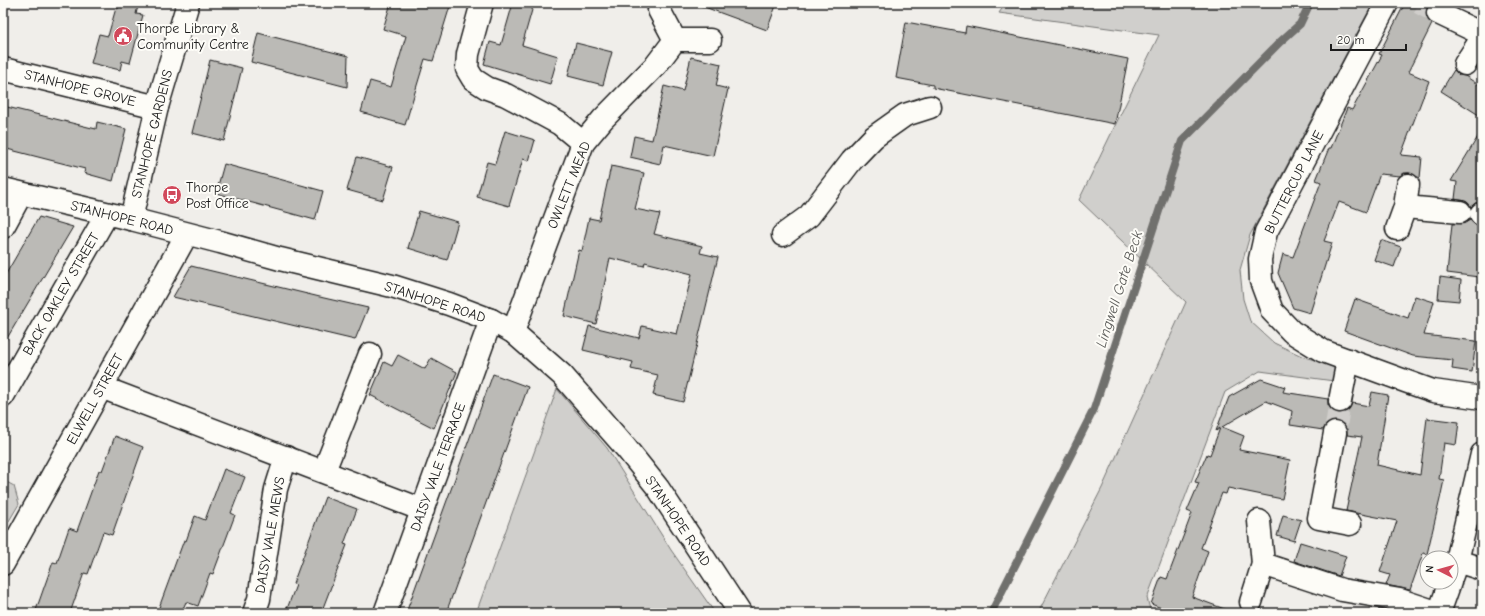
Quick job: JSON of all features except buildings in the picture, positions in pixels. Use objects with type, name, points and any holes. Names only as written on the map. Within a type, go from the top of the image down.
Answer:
[{"type":"street","name":"STANHOPE GARDENS","points":[[130,219],[157,107],[188,3]]},
{"type":"street","points":[[482,3],[468,54],[467,68],[472,79],[487,88],[506,95],[560,124],[583,143]]},
{"type":"street","name":"BUTTERCUP LANE","points":[[1387,3],[1266,232],[1260,258],[1261,281],[1272,311],[1292,332],[1323,351],[1433,391],[1482,398]]},
{"type":"street","points":[[659,10],[675,40],[710,40]]},
{"type":"street","points":[[1438,13],[1482,34]]},
{"type":"street","points":[[1465,64],[1482,38]]},
{"type":"street","name":"OWLETT MEAD","points":[[513,332],[583,143],[603,119],[656,65],[675,40]]},
{"type":"street","name":"STANHOPE GROVE","points":[[3,69],[157,107]]},
{"type":"street","points":[[783,235],[809,216],[852,160],[874,137],[905,115],[930,107]]},
{"type":"street","points":[[1397,229],[1405,207],[1408,185]]},
{"type":"street","points":[[3,226],[12,192]]},
{"type":"street","name":"STANHOPE ROAD","points":[[12,192],[130,219],[280,259],[392,286],[449,304],[491,320],[513,332],[562,375],[626,448],[658,488],[740,613]]},
{"type":"street","points":[[1405,207],[1460,212]]},
{"type":"street","name":"BACK OAKLEY STREET","points":[[3,396],[107,214]]},
{"type":"street","name":"ELWELL STREET","points":[[3,564],[187,234]]},
{"type":"street","name":"DAISY VALE TERRACE","points":[[385,613],[491,320]]},
{"type":"street","points":[[324,471],[370,354]]},
{"type":"street","points":[[1340,401],[1348,360]]},
{"type":"street","points":[[101,387],[423,510]]},
{"type":"street","points":[[1335,433],[1319,518],[1350,524]]},
{"type":"street","points":[[1459,550],[1482,454]]},
{"type":"street","name":"DAISY VALE MEWS","points":[[254,613],[259,599],[276,489],[286,457]]},
{"type":"street","points":[[1251,602],[1263,564],[1259,521]]},
{"type":"street","points":[[1263,564],[1342,590],[1400,600],[1439,613],[1447,590]]},
{"type":"street","points":[[1459,569],[1482,569]]},
{"type":"shaded area","points":[[1006,3],[1373,3],[1250,235],[1240,270],[1243,299],[1250,321],[1274,343],[1304,357],[1336,366],[1334,381],[1260,371],[1225,392],[1147,598],[1151,613],[1038,613],[1102,488],[1186,302],[1079,200],[1159,35],[999,13]]},
{"type":"shaded area","points":[[557,389],[607,448],[671,550],[715,613],[476,613]]},
{"type":"shaded area","points":[[3,480],[14,486],[19,504],[3,531]]},
{"type":"waterway","name":"Lingwell Gate Beck","points":[[991,613],[1094,409],[1182,141],[1280,42],[1300,24],[1310,3]]},
{"type":"tunnel","points":[[1419,3],[1438,13]]},
{"type":"tunnel","points":[[1335,433],[1340,401]]},
{"type":"place","name":"Thorpe Library & Community Centre","points":[[123,36]]},
{"type":"place","name":"Thorpe Post Office","points":[[172,195]]}]
